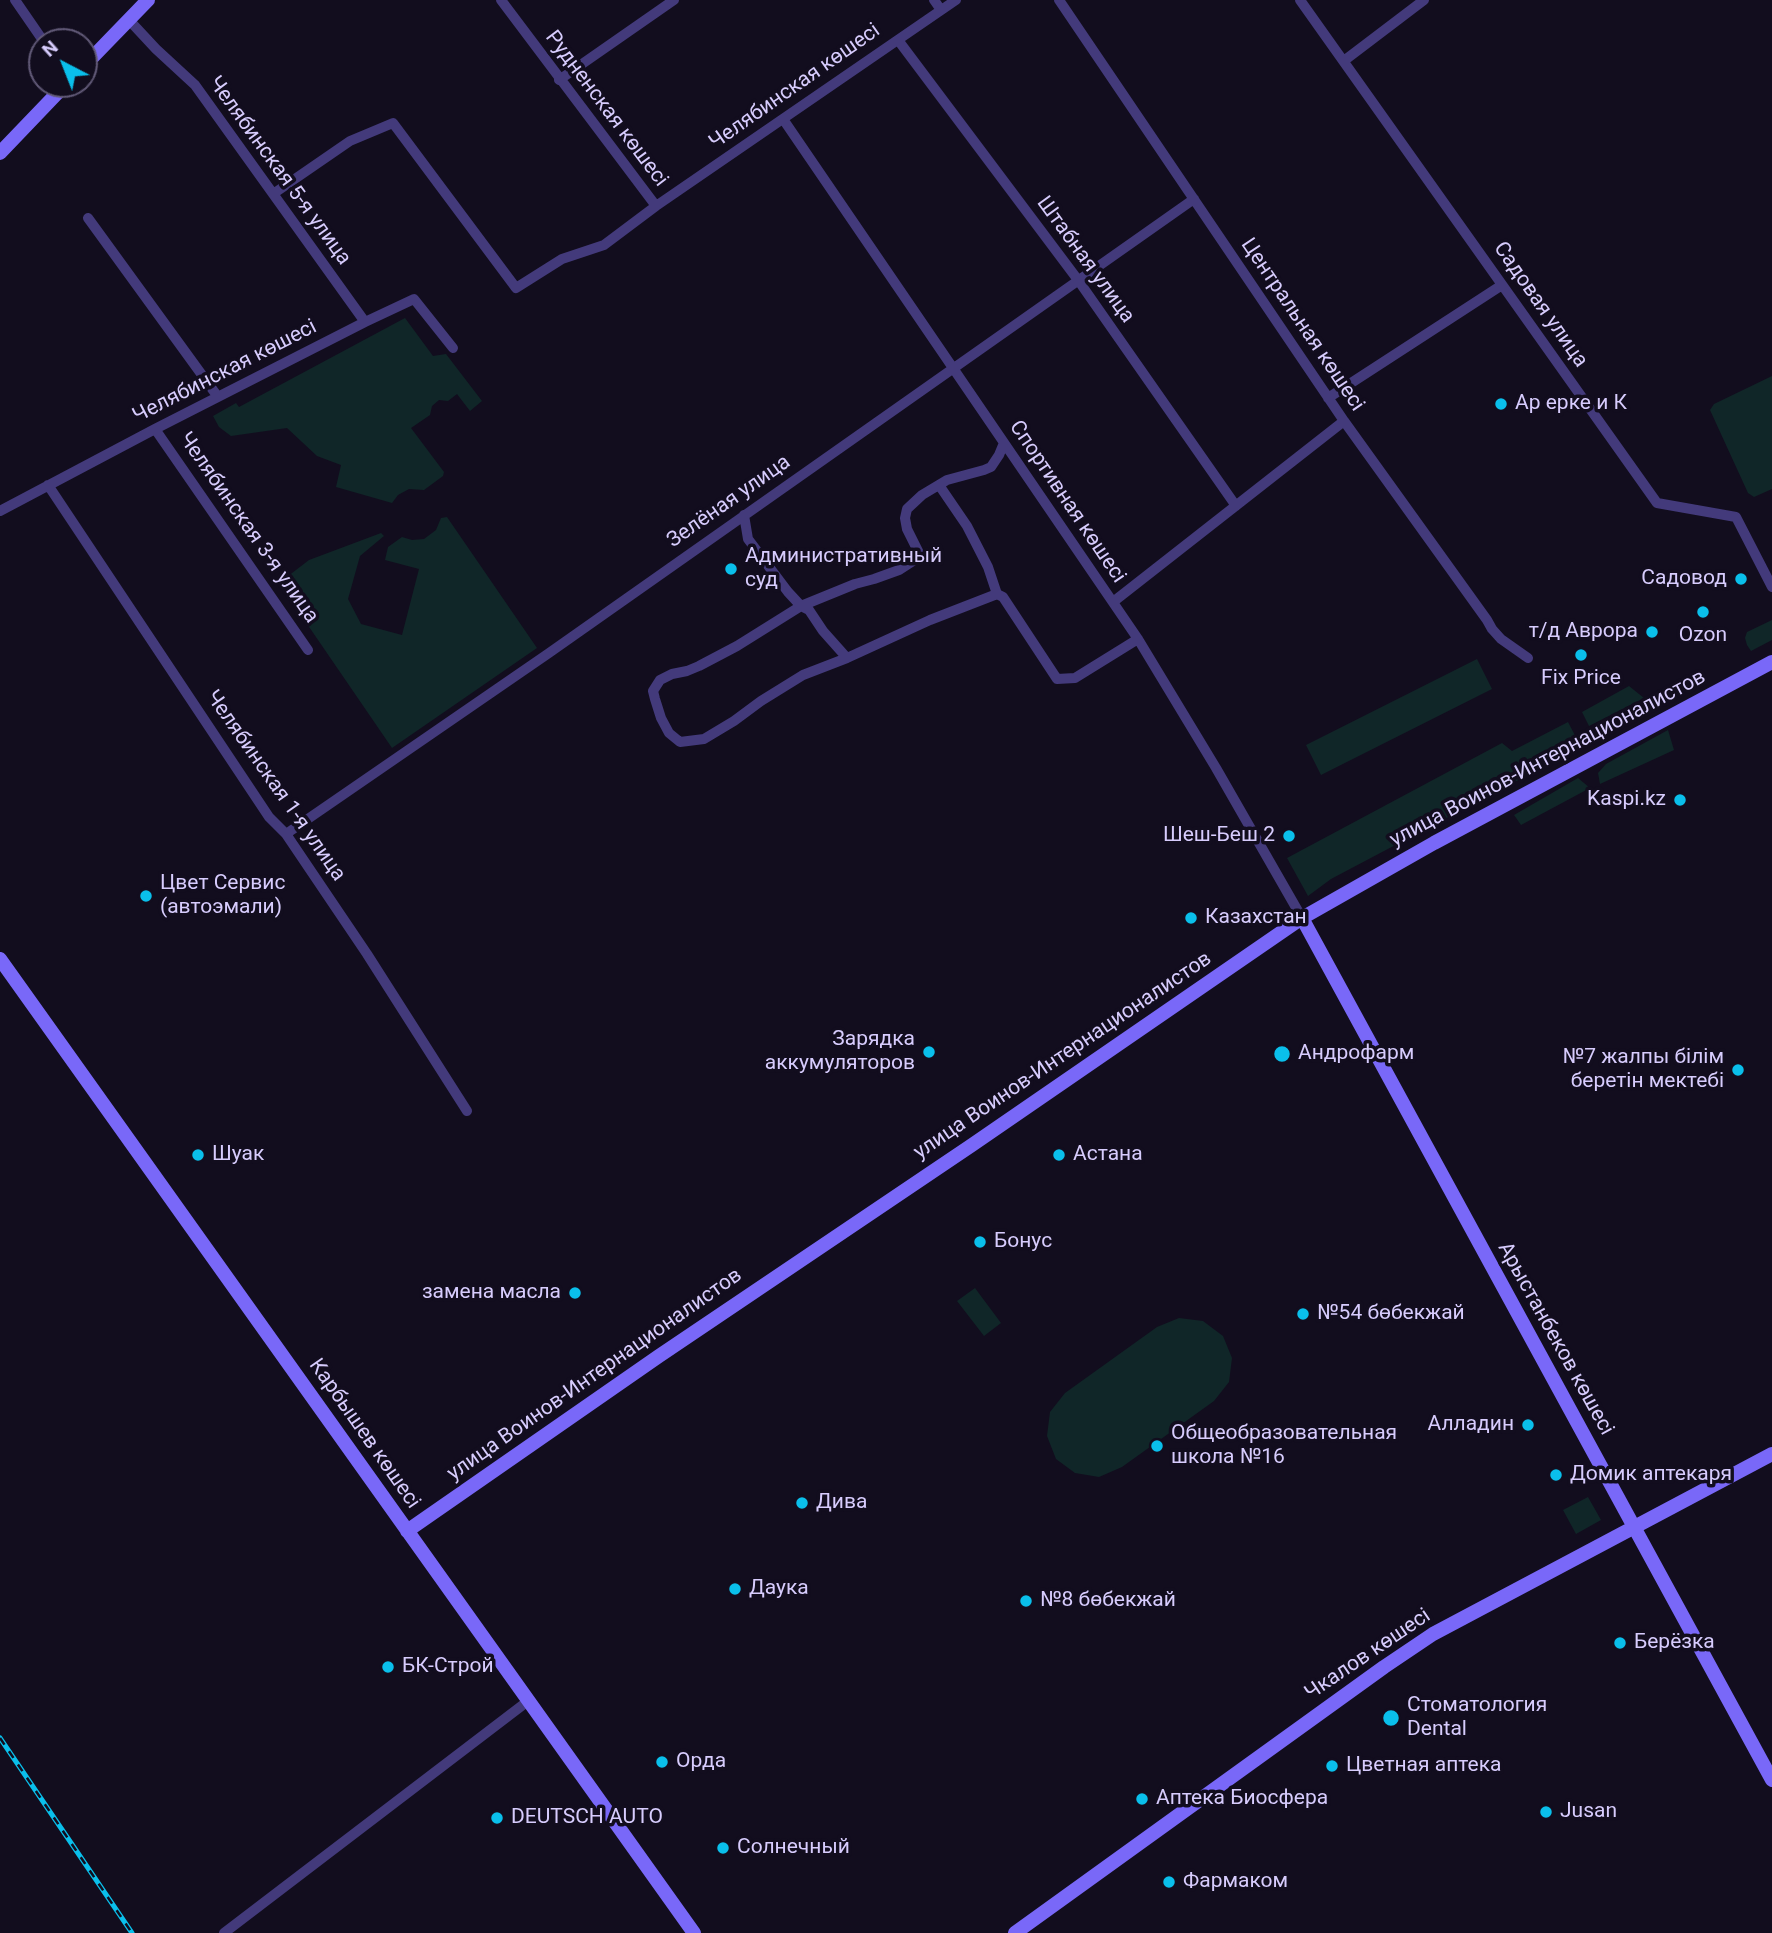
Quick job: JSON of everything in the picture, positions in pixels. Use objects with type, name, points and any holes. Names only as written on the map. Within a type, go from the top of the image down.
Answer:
[{"type":"street","points":[[15,0],[34,28]]},
{"type":"street","name":"Рудненская көшесі","points":[[501,0],[656,206]]},
{"type":"street","points":[[559,79],[674,0]]},
{"type":"street","points":[[934,0],[941,10]]},
{"type":"street","name":"Челябинская көшесі","points":[[272,194],[350,141],[393,122],[516,288],[562,258],[604,245],[656,206],[956,0]]},
{"type":"street","name":"Центральная көшесі","points":[[1059,0],[1328,398],[1492,629],[1501,639],[1528,658]]},
{"type":"street","name":"Садовая улица","points":[[1300,0],[1657,503],[1736,517],[1772,587]]},
{"type":"street","points":[[1345,60],[1424,0]]},
{"type":"street","points":[[98,52],[146,1]]},
{"type":"street","name":"Челябинская 5-я улица","points":[[129,20],[195,85],[365,321]]},
{"type":"street","name":"Штабная улица","points":[[898,40],[1078,281],[1236,506]]},
{"type":"street","points":[[0,153],[53,98]]},
{"type":"street","name":"Спортивная көшесі","points":[[783,119],[1138,639],[1216,768],[1301,918]]},
{"type":"street","name":"Зелёная улица","points":[[286,834],[559,646],[1194,199]]},
{"type":"street","points":[[88,218],[218,397]]},
{"type":"street","points":[[1328,398],[1502,285]]},
{"type":"street","name":"Челябинская көшесі","points":[[0,511],[365,321],[414,299],[453,348]]},
{"type":"street","points":[[1113,602],[1344,421]]},
{"type":"street","name":"Челябинская 3-я улица","points":[[155,429],[308,650]]},
{"type":"street","points":[[1004,443],[991,467],[947,480],[922,495],[907,509],[907,528],[919,553],[907,566],[801,606],[699,666],[660,680],[653,691],[654,699],[669,733],[680,741],[704,739],[803,676],[996,594],[1003,597],[1057,679],[1075,678],[1138,639]]},
{"type":"street","name":"Челябинская 1-я улица","points":[[48,485],[269,817],[286,834],[367,954],[467,1111]]},
{"type":"street","points":[[939,485],[967,526],[988,568],[996,594]]},
{"type":"street","points":[[744,515],[748,539],[788,592],[809,611],[846,658]]},
{"type":"street","name":"улица Воинов-Интернационалистов","points":[[407,1531],[700,1327],[972,1145],[1301,918],[1434,843],[1772,662]]},
{"type":"street","name":"Арыстанбеков көшесі","points":[[1301,918],[1772,1780]]},
{"type":"street","name":"Карбышев көшесі","points":[[0,959],[694,1933]]},
{"type":"street","name":"Чкалов көшесі","points":[[1015,1933],[1433,1634],[1772,1454]]},
{"type":"street","points":[[224,1933],[528,1701]]},
{"type":"green space","points":[[405,318],[433,356],[446,354],[482,401],[470,411],[457,394],[448,401],[439,400],[432,406],[430,415],[411,428],[444,472],[443,476],[424,490],[409,489],[398,495],[392,503],[336,487],[341,465],[317,456],[287,428],[231,436],[219,427],[213,416],[236,403],[239,407]]},
{"type":"green space","points":[[1772,376],[1772,489],[1754,497],[1748,493],[1710,410],[1714,404]]},
{"type":"green space","points":[[447,517],[537,648],[392,748],[279,583],[309,560],[381,533],[384,536],[360,556],[348,599],[361,624],[402,635],[419,569],[385,560],[388,547],[402,537],[424,539],[436,530],[441,518]]},
{"type":"green space","points":[[1772,620],[1772,640],[1751,651],[1745,638],[1747,632]]},
{"type":"green space","points":[[1477,659],[1492,689],[1321,775],[1306,745]]},
{"type":"green space","points":[[1629,686],[1644,698],[1589,726],[1582,712]]},
{"type":"green space","points":[[1657,695],[1661,700],[1593,736],[1590,730]]},
{"type":"green space","points":[[1568,722],[1581,747],[1331,879],[1308,896],[1287,858],[1502,743],[1512,751]]},
{"type":"green space","points":[[1668,730],[1674,750],[1600,784],[1598,773],[1606,764]]},
{"type":"green space","points":[[1578,778],[1590,788],[1521,825],[1514,815]]},
{"type":"green space","points":[[975,1288],[1001,1323],[984,1336],[957,1301]]},
{"type":"green space","points":[[1179,1318],[1203,1321],[1223,1336],[1232,1358],[1229,1382],[1214,1401],[1122,1467],[1099,1477],[1075,1473],[1056,1459],[1047,1436],[1050,1412],[1065,1393],[1157,1327]]},
{"type":"green space","points":[[1588,1497],[1601,1520],[1576,1534],[1563,1510]]},
{"type":"railway","points":[[0,1738],[132,1933]]},
{"type":"place","name":"Ар ерке и К","points":[[1501,404]]},
{"type":"place","name":"Административный суд","points":[[731,569]]},
{"type":"place","name":"Садовод","points":[[1741,579]]},
{"type":"place","name":"Ozon","points":[[1703,612]]},
{"type":"place","name":"т/д Аврора","points":[[1652,632]]},
{"type":"place","name":"Fix Price","points":[[1581,655]]},
{"type":"place","name":"Kaspi.kz","points":[[1680,800]]},
{"type":"place","name":"Шеш-Беш 2","points":[[1289,836]]},
{"type":"place","name":"Цвет Сервис (автоэмали)","points":[[146,896]]},
{"type":"place","name":"Казахстан","points":[[1191,918]]},
{"type":"place","name":"Зарядка аккумуляторов","points":[[929,1052]]},
{"type":"place","name":"Андрофарм","points":[[1282,1054]]},
{"type":"place","name":"№7 жалпы білім беретін мектебі","points":[[1738,1070]]},
{"type":"place","name":"Шуак","points":[[198,1155]]},
{"type":"place","name":"Астана","points":[[1059,1155]]},
{"type":"place","name":"Бонус","points":[[980,1242]]},
{"type":"place","name":"замена масла","points":[[575,1293]]},
{"type":"place","name":"№54 бөбекжай","points":[[1303,1314]]},
{"type":"place","name":"Алладин","points":[[1528,1425]]},
{"type":"place","name":"Общеобразовательная школа №16","points":[[1157,1446]]},
{"type":"place","name":"Домик аптекаря","points":[[1556,1475]]},
{"type":"place","name":"Дива","points":[[802,1503]]},
{"type":"place","name":"Даука","points":[[735,1589]]},
{"type":"place","name":"№8 бөбекжай","points":[[1026,1601]]},
{"type":"place","name":"Берёзка","points":[[1620,1643]]},
{"type":"place","name":"БК-Строй","points":[[388,1667]]},
{"type":"place","name":"Стоматология Dental","points":[[1391,1718]]},
{"type":"place","name":"Орда","points":[[662,1762]]},
{"type":"place","name":"Цветная аптека","points":[[1332,1766]]},
{"type":"place","name":"Аптека Биосфера","points":[[1142,1799]]},
{"type":"place","name":"Jusan","points":[[1546,1812]]},
{"type":"place","name":"DEUTSCH AUTO","points":[[497,1818]]},
{"type":"place","name":"Солнечный","points":[[723,1848]]},
{"type":"place","name":"Фармаком","points":[[1169,1882]]}]
